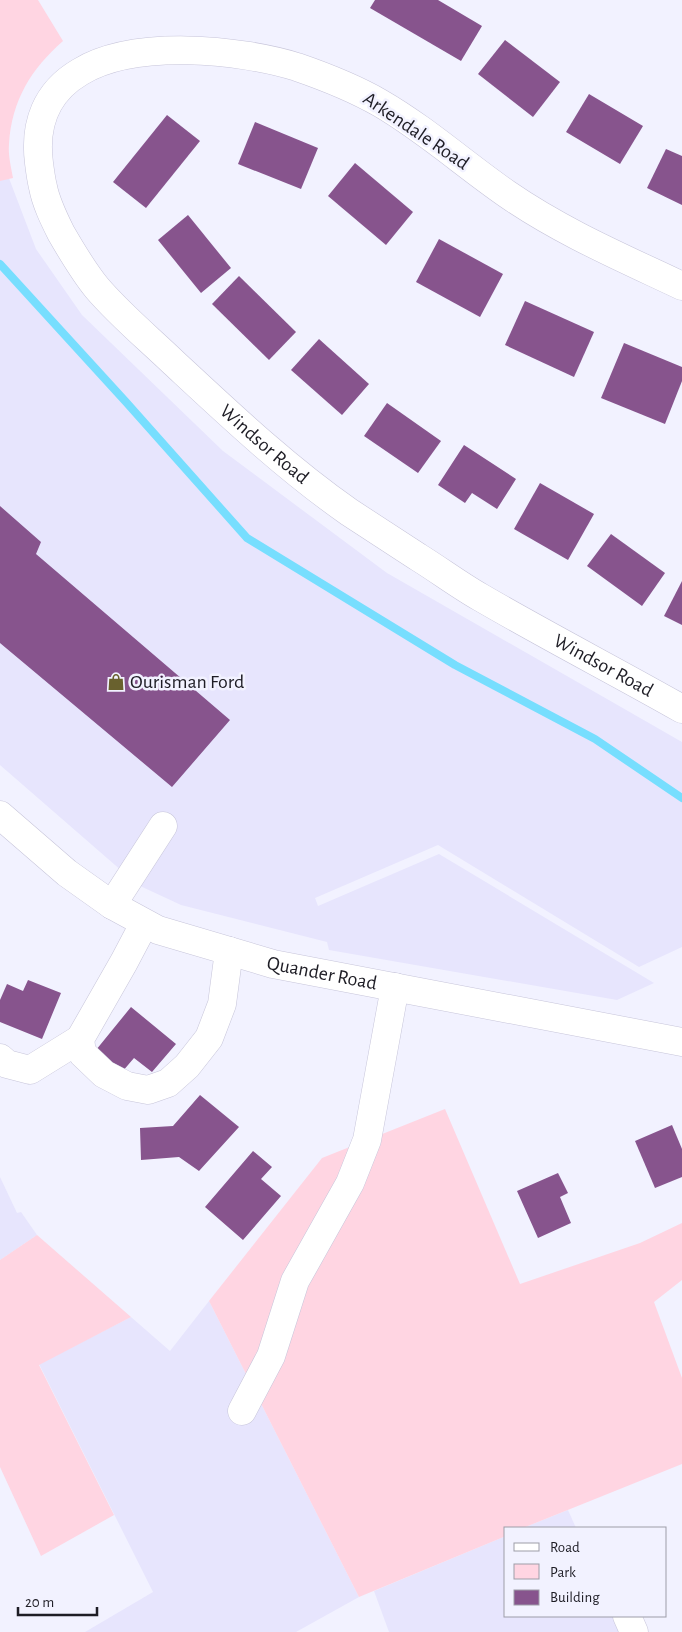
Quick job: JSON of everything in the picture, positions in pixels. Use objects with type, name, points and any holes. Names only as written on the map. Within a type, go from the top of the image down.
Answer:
[{"type":"street","name":"Arkendale Road","points":[[97,63],[125,55],[172,51],[218,52],[257,57],[293,66],[338,81],[379,102],[510,196],[582,239],[682,286]]},
{"type":"street","name":"Windsor Road","points":[[97,63],[78,73],[59,87],[47,105],[39,128],[37,149],[43,188],[54,219],[75,258],[95,286],[226,412],[276,455],[347,510],[478,596],[682,709]]},
{"type":"street","name":"Quander Road","points":[[0,815],[67,872],[112,905],[158,930],[273,964],[682,1042]]},
{"type":"street","points":[[112,905],[162,826]]},
{"type":"street","points":[[0,1058],[6,1064],[30,1070],[80,1039],[144,924]]},
{"type":"street","points":[[80,1039],[82,1053],[104,1074],[127,1086],[148,1090],[168,1083],[187,1066],[209,1038],[222,1004],[229,951]]},
{"type":"street","points":[[242,1411],[271,1356],[295,1281],[350,1183],[368,1140],[396,987]]},
{"type":"street","points":[[627,1617],[634,1632]]},
{"type":"shaded area","points":[[7,173],[36,249],[82,315],[223,451],[387,573],[682,742],[682,947],[639,967],[438,845],[315,898],[318,906],[439,854],[654,983],[617,1000],[329,950],[327,942],[181,905],[138,885],[0,765],[0,175]]},
{"type":"shaded area","points":[[0,1177],[17,1213],[21,1212],[37,1235],[0,1260]]},
{"type":"shaded area","points":[[209,1301],[359,1597],[296,1632],[85,1632],[153,1592],[39,1364],[131,1317],[170,1351]]},
{"type":"shaded area","points":[[568,1510],[576,1527],[526,1527]]},
{"type":"shaded area","points":[[504,1537],[504,1617],[614,1617],[621,1632],[389,1632],[374,1591]]},
{"type":"green space","points":[[0,0],[38,0],[63,41],[41,63],[25,86],[19,99],[14,113],[9,144],[9,157],[13,178],[0,181]]},
{"type":"green space","points":[[445,1109],[520,1284],[640,1243],[682,1223],[682,1280],[654,1302],[682,1378],[682,1464],[525,1527],[504,1527],[504,1537],[359,1597],[209,1301],[322,1158]]},
{"type":"green space","points":[[37,1235],[131,1317],[39,1365],[114,1515],[41,1556],[0,1467],[0,1260]]},
{"type":"building","points":[[375,0],[438,0],[482,26],[461,61],[370,8]]},
{"type":"building","points":[[505,40],[560,82],[533,117],[478,74]]},
{"type":"building","points":[[589,94],[643,126],[620,164],[566,132]]},
{"type":"building","points":[[167,115],[200,141],[146,208],[113,182]]},
{"type":"building","points":[[255,122],[318,148],[301,189],[238,164]]},
{"type":"building","points":[[666,149],[682,156],[682,205],[647,188]]},
{"type":"building","points":[[355,163],[413,212],[386,245],[328,196]]},
{"type":"building","points":[[188,215],[231,268],[201,293],[158,240]]},
{"type":"building","points":[[439,239],[503,274],[480,317],[416,282]]},
{"type":"building","points":[[239,276],[296,332],[269,360],[212,304]]},
{"type":"building","points":[[525,301],[594,332],[574,377],[505,345]]},
{"type":"building","points":[[319,339],[369,384],[342,415],[291,370]]},
{"type":"building","points":[[624,343],[682,367],[682,381],[665,424],[601,398]]},
{"type":"building","points":[[387,403],[441,441],[418,473],[364,436]]},
{"type":"building","points":[[464,445],[516,479],[497,509],[472,493],[465,503],[438,485]]},
{"type":"building","points":[[540,483],[594,514],[568,560],[514,529]]},
{"type":"building","name":"Ourisman Ford","points":[[0,506],[41,542],[36,554],[230,720],[172,787],[0,643]]},
{"type":"building","points":[[611,534],[665,573],[642,606],[587,566]]},
{"type":"building","points":[[682,581],[682,625],[664,616]]},
{"type":"building","points":[[28,980],[61,993],[42,1039],[0,1022],[0,1000],[7,984],[23,991]]},
{"type":"building","points":[[131,1007],[176,1044],[152,1072],[134,1058],[122,1072],[96,1050]]},
{"type":"building","points":[[200,1095],[239,1127],[199,1171],[179,1157],[141,1160],[140,1128],[173,1126]]},
{"type":"building","points":[[672,1125],[682,1149],[682,1177],[655,1188],[635,1141]]},
{"type":"building","points":[[253,1151],[272,1167],[261,1179],[281,1196],[243,1240],[205,1207]]},
{"type":"building","points":[[558,1173],[568,1193],[560,1197],[571,1223],[538,1238],[517,1191]]},
{"type":"waterway","points":[[0,264],[247,538],[455,665],[595,739],[682,798]]},
{"type":"place","name":"Ourisman Ford","points":[[116,682]]}]
